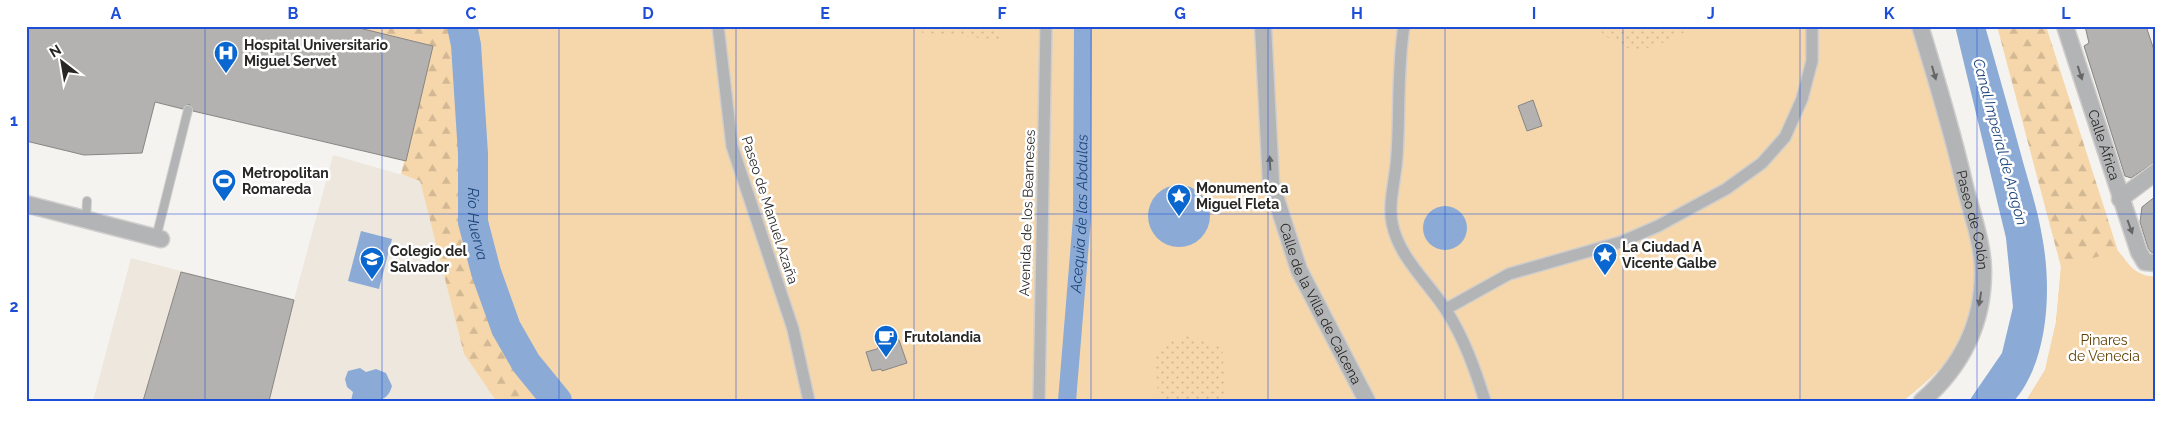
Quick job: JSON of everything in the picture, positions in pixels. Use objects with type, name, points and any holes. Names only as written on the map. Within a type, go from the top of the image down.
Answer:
[{"type":"street","name":"Paseo de Manuel Azaña","points":[[718,26],[732,146],[793,329],[809,401]]},
{"type":"street","name":"Avenida de los Bearneses","points":[[1039,401],[1046,26]]},
{"type":"street","name":"Calle de la Villa de Calcena","points":[[1263,26],[1271,182],[1300,270],[1367,401]]},
{"type":"street","points":[[1404,26],[1398,70],[1397,156],[1392,198],[1392,224],[1408,259],[1446,309],[1470,357],[1485,401]]},
{"type":"street","points":[[1446,309],[1509,274],[1621,242],[1658,226],[1726,189],[1762,163],[1785,137],[1802,99],[1812,61],[1812,26]]},
{"type":"street","name":"Paseo de Colón","points":[[1920,26],[1956,146],[1983,271],[1977,319],[1968,345],[1942,383],[1922,401]]},
{"type":"street","name":"Calle África","points":[[2065,26],[2120,199],[2139,252],[2150,263]]},
{"type":"street","points":[[2120,199],[2156,172]]},
{"type":"street","points":[[26,204],[158,239]]},
{"type":"lane","points":[[158,239],[188,110]]},
{"type":"lane","points":[[86,220],[87,201]]},
{"type":"shaded area","name":"Colegio del Salvador","points":[[333,155],[420,180],[464,354],[496,401],[93,401],[131,258],[294,300]]},
{"type":"green space","points":[[351,26],[462,26],[466,45],[473,154],[473,222],[531,361],[563,401],[496,401],[464,354],[420,181],[401,174],[433,46]]},
{"type":"green space","points":[[462,26],[1917,26],[1977,261],[1973,293],[1965,325],[1957,345],[1947,361],[1933,376],[1903,401],[563,401],[531,361],[486,272],[473,222],[473,154],[466,45]]},
{"type":"green space","points":[[915,26],[1001,26],[1001,40],[916,32]]},
{"type":"green space","points":[[1595,26],[1697,26],[1656,45],[1633,49],[1621,46]]},
{"type":"green space","points":[[1997,26],[2046,26],[2118,251],[2133,270],[2148,277],[2156,336],[2156,401],[2026,401],[2045,370],[2056,322],[2061,267]]},
{"type":"green space","name":"Pinares de Venecia","points":[[2118,251],[2129,265],[2138,272],[2143,275],[2156,276],[2156,401],[2026,401],[2045,370],[2056,322],[2061,267]]},
{"type":"green space","points":[[1187,336],[1208,341],[1214,346],[1222,345],[1226,401],[1159,401],[1154,353],[1158,353],[1164,344]]},
{"type":"water","name":"Canal Imperial de Aragón","points":[[1955,26],[1985,26],[2034,199],[2042,236],[2047,278],[2045,323],[2035,366],[2026,385],[2014,401],[1969,401],[2002,353],[2013,307],[2006,238]]},
{"type":"water","points":[[1173,185],[1185,185],[1201,194],[1208,204],[1210,216],[1208,228],[1201,238],[1185,247],[1173,247],[1162,242],[1153,233],[1148,222],[1148,210],[1153,199],[1162,190]]},
{"type":"water","points":[[1449,206],[1461,212],[1466,219],[1466,237],[1461,244],[1454,249],[1441,250],[1433,247],[1426,240],[1423,224],[1426,216],[1433,209]]},
{"type":"water","points":[[361,231],[392,239],[379,289],[348,281]]},
{"type":"water","points":[[360,368],[366,372],[376,369],[386,373],[392,386],[389,394],[380,400],[351,401],[353,392],[347,387],[345,379],[348,371]]},
{"type":"building","name":"Hospital Universitario Miguel Servet","points":[[26,26],[351,26],[433,46],[406,161],[193,111],[189,104],[183,109],[155,102],[142,153],[84,155],[26,141]]},
{"type":"building","points":[[2085,26],[2146,26],[2156,56],[2156,161],[2131,178],[2125,176],[2084,46],[2089,43]]},
{"type":"building","points":[[1533,100],[1542,126],[1527,131],[1518,106]]},
{"type":"building","points":[[2156,196],[2156,253],[2151,252],[2148,248],[2140,222],[2142,207]]},
{"type":"building","points":[[181,272],[294,300],[269,401],[143,401]]},
{"type":"building","name":"Frutolandia","points":[[892,336],[899,340],[907,363],[882,371],[881,369],[872,371],[866,352],[877,349],[884,339]]},
{"type":"waterway","name":"Río Huerva","points":[[462,26],[466,45],[473,154],[473,222],[486,272],[506,328],[526,363],[557,401]]},
{"type":"waterway","name":"Acequia de las Abdulas","points":[[1067,401],[1082,218],[1083,26]]},
{"type":"place","name":"Hospital Universitario Miguel Servet","points":[[226,74]]},
{"type":"place","name":"Metropolitan Romareda","points":[[224,202]]},
{"type":"place","name":"Monumento a Miguel Fleta","points":[[1179,217]]},
{"type":"place","name":"La Ciudad A Vicente Galbe","points":[[1605,276]]},
{"type":"place","name":"Colegio del Salvador","points":[[372,280]]},
{"type":"place","name":"Frutolandia","points":[[886,358]]}]
